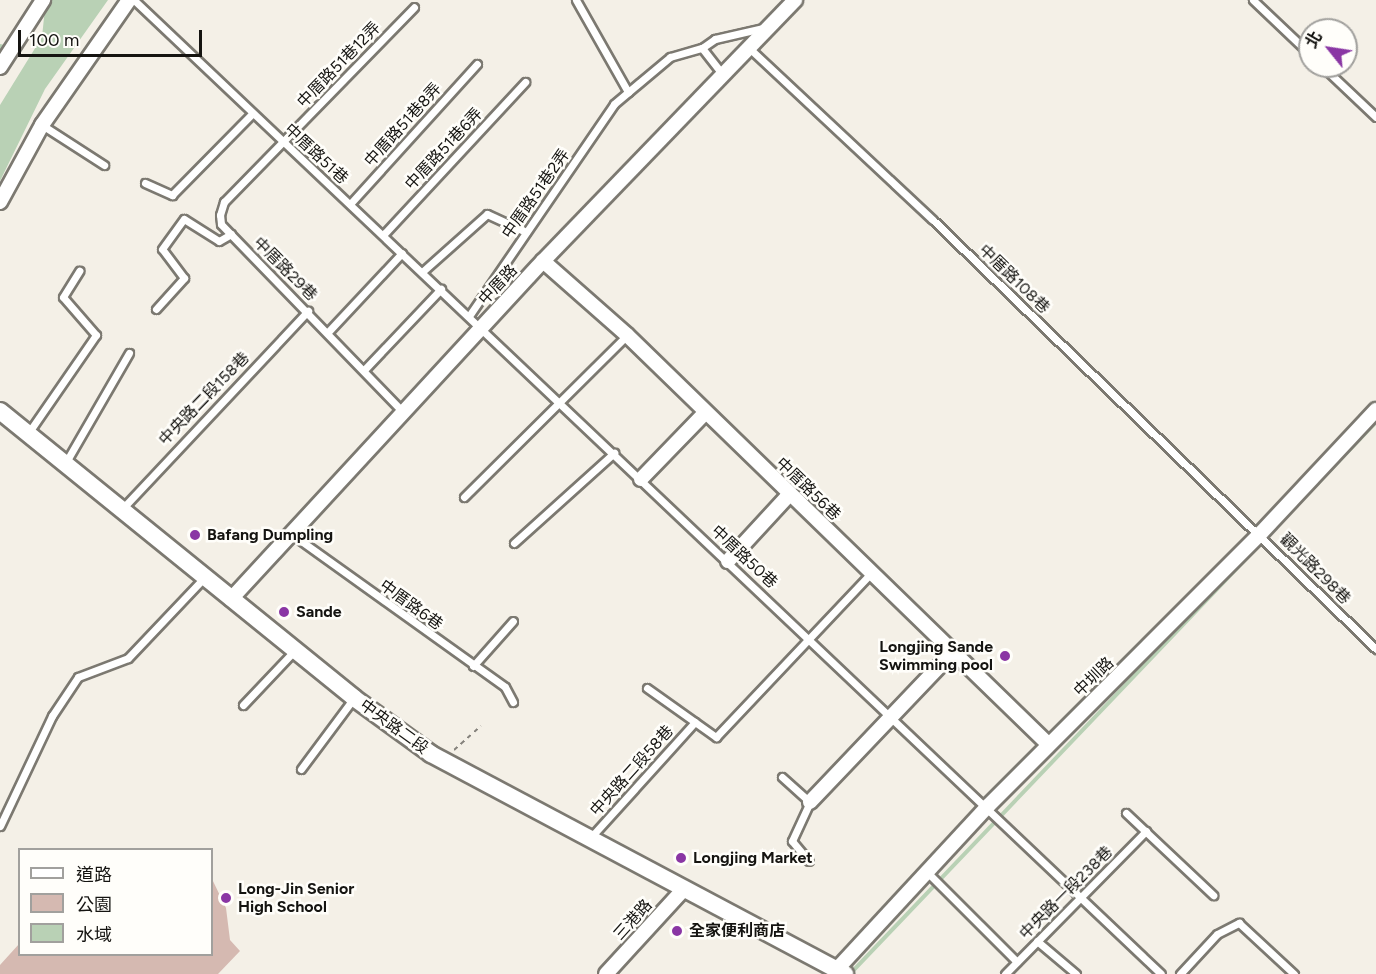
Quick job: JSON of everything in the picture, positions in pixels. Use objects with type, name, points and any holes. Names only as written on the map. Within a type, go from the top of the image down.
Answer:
[{"type":"street","points":[[0,66],[43,0]]},
{"type":"street","points":[[0,202],[42,125],[131,0]]},
{"type":"street","name":"中厝路","points":[[231,599],[402,411],[543,261],[748,46],[795,0]]},
{"type":"street","name":"中厝路56巷","points":[[543,261],[627,335],[789,495],[872,572],[1048,744]]},
{"type":"street","name":"中圳路","points":[[838,972],[988,806],[1260,534],[1376,410]]},
{"type":"street","name":"中央路二段","points":[[0,411],[354,698],[442,760],[838,972]]},
{"type":"street","points":[[641,479],[706,412]]},
{"type":"street","points":[[729,561],[789,495]]},
{"type":"street","points":[[810,802],[894,718],[954,651]]},
{"type":"street","name":"三港路","points":[[606,974],[684,889]]},
{"type":"lane","name":"中厝路51巷","points":[[131,0],[482,327]]},
{"type":"lane","points":[[576,0],[628,92]]},
{"type":"lane","points":[[1253,0],[1298,43]]},
{"type":"lane","name":"中厝路51巷12弄","points":[[283,141],[414,6]]},
{"type":"lane","name":"中厝路51巷2弄","points":[[469,316],[614,104],[670,57],[702,48],[715,39],[770,26]]},
{"type":"lane","name":"中厝路108巷","points":[[748,46],[1260,534]]},
{"type":"lane","points":[[702,48],[722,74]]},
{"type":"lane","name":"中厝路51巷8弄","points":[[350,204],[477,64]]},
{"type":"lane","points":[[1335,78],[1376,117]]},
{"type":"lane","name":"中厝路51巷6弄","points":[[382,235],[525,82]]},
{"type":"lane","points":[[145,183],[171,195],[252,114]]},
{"type":"lane","points":[[42,125],[104,165]]},
{"type":"lane","name":"中厝路29巷","points":[[283,141],[224,202],[221,224],[308,311],[402,411]]},
{"type":"lane","points":[[422,272],[487,214],[526,232]]},
{"type":"lane","points":[[156,309],[184,278],[162,249],[184,219],[219,241],[231,234]]},
{"type":"lane","points":[[328,332],[402,253]]},
{"type":"lane","points":[[28,433],[96,335],[63,297],[79,271]]},
{"type":"lane","points":[[364,370],[441,289]]},
{"type":"lane","name":"中央路二段158巷","points":[[122,508],[308,311]]},
{"type":"lane","name":"中厝路50巷","points":[[482,327],[988,806],[1078,899],[1161,974]]},
{"type":"lane","points":[[464,498],[627,335]]},
{"type":"lane","points":[[65,463],[129,353]]},
{"type":"lane","points":[[514,543],[614,453]]},
{"type":"lane","name":"中厝路6巷","points":[[290,533],[505,687],[513,702]]},
{"type":"lane","name":"觀光路298巷","points":[[1260,534],[1376,649]]},
{"type":"lane","points":[[647,688],[716,736],[872,572]]},
{"type":"lane","points":[[0,826],[52,716],[78,677],[128,658],[204,578]]},
{"type":"lane","points":[[474,666],[513,621]]},
{"type":"lane","points":[[243,705],[295,650]]},
{"type":"lane","points":[[301,769],[354,698]]},
{"type":"lane","name":"中央路二段58巷","points":[[589,839],[696,722]]},
{"type":"lane","points":[[782,777],[810,802],[792,841],[809,861]]},
{"type":"lane","points":[[1126,813],[1213,895]]},
{"type":"lane","name":"中央路一段238巷","points":[[1005,974],[1146,831]]},
{"type":"lane","points":[[927,872],[1017,962]]},
{"type":"lane","points":[[1180,974],[1217,934],[1239,923],[1294,974]]},
{"type":"lane","points":[[1037,941],[1076,974]]},
{"type":"path","points":[[442,760],[481,726]]},
{"type":"green space","points":[[213,881],[226,908],[230,940],[240,951],[218,974],[0,974],[0,965],[18,945],[18,956],[213,956]]},
{"type":"water","points":[[50,0],[108,0],[45,89],[0,181],[0,105],[42,37],[45,8]]},
{"type":"waterway","points":[[1298,504],[1376,422]]},
{"type":"waterway","points":[[850,974],[1260,544]]},
{"type":"place","name":"Bafang Dumpling","points":[[195,535]]},
{"type":"place","name":"Sande","points":[[284,612]]},
{"type":"place","name":"Longjing Sande Swimming pool","points":[[1005,656]]},
{"type":"place","name":"Longjing Market","points":[[681,858]]},
{"type":"place","name":"Long-Jin Senior High School","points":[[226,898]]},
{"type":"place","name":"全家便利商店","points":[[677,931]]}]
